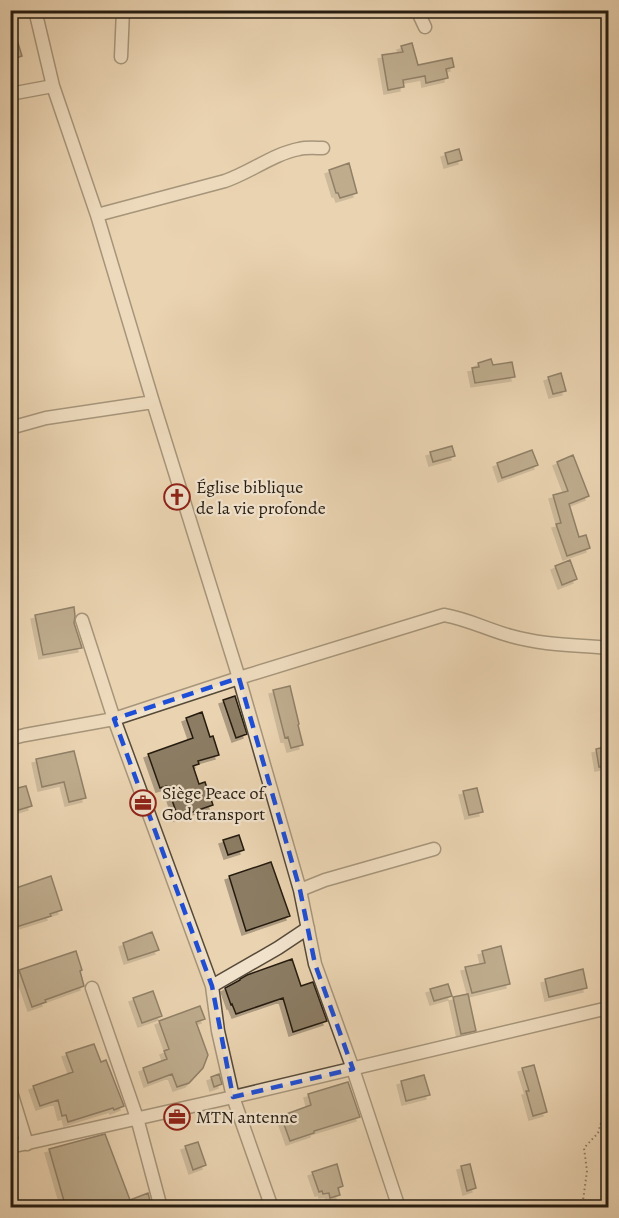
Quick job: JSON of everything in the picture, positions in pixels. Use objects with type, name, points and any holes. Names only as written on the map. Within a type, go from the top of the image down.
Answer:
[{"type":"street","points":[[35,10],[53,86],[97,215],[239,678],[300,890],[315,964],[353,1068],[399,1208]]},
{"type":"street","points":[[121,57],[123,10]]},
{"type":"street","points":[[417,10],[425,27]]},
{"type":"street","points":[[10,94],[53,86]]},
{"type":"street","points":[[97,215],[241,176],[280,154],[301,148],[323,148]]},
{"type":"street","points":[[10,428],[46,418],[153,402]]},
{"type":"street","points":[[10,741],[25,735],[114,719],[444,615],[458,617],[527,640],[609,648]]},
{"type":"street","points":[[82,620],[114,719],[213,986],[218,1031],[233,1097],[272,1208]]},
{"type":"street","points":[[300,890],[325,880],[434,849]]},
{"type":"street","points":[[213,986],[308,928]]},
{"type":"street","points":[[92,988],[137,1118],[161,1208]]},
{"type":"street","points":[[10,1147],[609,1008]]},
{"type":"street","points":[[10,1089],[27,1143]]},
{"type":"path","points":[[582,1208],[587,1171],[584,1148],[598,1133],[604,1113],[609,1106]]},
{"type":"highlighted area","points":[[239,678],[300,890],[315,964],[353,1069],[233,1097],[212,986],[114,719]]},
{"type":"building","points":[[10,27],[13,27],[22,56],[10,60]]},
{"type":"building","points":[[412,43],[418,65],[452,58],[454,67],[446,69],[448,78],[426,83],[425,76],[403,80],[404,87],[388,90],[382,55],[403,52],[401,46]]},
{"type":"building","points":[[459,149],[462,160],[448,164],[445,153]]},
{"type":"building","points":[[349,163],[357,193],[340,198],[336,193],[329,170]]},
{"type":"building","points":[[491,359],[493,365],[512,362],[515,377],[475,383],[472,368],[479,367],[478,363]]},
{"type":"building","points":[[561,373],[566,391],[553,394],[548,377]]},
{"type":"building","points":[[452,446],[455,456],[433,462],[430,452]]},
{"type":"building","points":[[532,450],[538,465],[502,478],[497,463]]},
{"type":"building","points":[[573,455],[589,496],[569,504],[579,537],[586,535],[590,548],[567,556],[556,524],[561,523],[553,495],[568,491],[557,462]]},
{"type":"building","points":[[570,560],[577,579],[562,585],[555,566]]},
{"type":"building","points":[[74,607],[74,623],[82,648],[43,655],[35,615]]},
{"type":"building","points":[[290,686],[303,745],[291,748],[288,737],[285,738],[273,690]]},
{"type":"building","points":[[235,696],[247,734],[236,738],[223,700]]},
{"type":"building","points":[[202,712],[219,755],[198,761],[199,764],[193,766],[199,784],[205,782],[213,805],[178,817],[167,786],[160,788],[148,754],[193,738],[186,718]]},
{"type":"building","points":[[609,746],[609,765],[599,767],[596,749]]},
{"type":"building","points":[[74,751],[86,798],[69,802],[64,782],[42,787],[36,759]]},
{"type":"building","points":[[26,786],[32,806],[15,811],[10,790]]},
{"type":"building","points":[[477,788],[483,812],[469,815],[463,791]]},
{"type":"building","points":[[239,835],[244,850],[228,855],[223,840]]},
{"type":"building","points":[[271,862],[290,916],[246,931],[229,876]]},
{"type":"building","points":[[51,876],[62,910],[50,914],[51,916],[10,929],[10,890]]},
{"type":"building","points":[[152,932],[159,950],[128,960],[123,943]]},
{"type":"building","points":[[501,946],[510,984],[472,993],[465,967],[485,963],[482,951]]},
{"type":"building","points":[[76,951],[84,986],[32,1007],[19,970]]},
{"type":"building","points":[[292,959],[301,986],[313,982],[327,1021],[293,1032],[283,998],[236,1014],[225,988],[247,975]]},
{"type":"building","points":[[583,969],[587,988],[549,997],[545,979]]},
{"type":"building","points":[[448,984],[452,996],[434,1001],[430,989]]},
{"type":"building","points":[[153,991],[162,1016],[142,1023],[133,998]]},
{"type":"building","points":[[468,994],[476,1031],[461,1034],[453,997]]},
{"type":"building","points":[[200,1006],[205,1019],[196,1022],[208,1055],[203,1068],[189,1083],[177,1087],[172,1074],[148,1083],[143,1068],[167,1059],[164,1051],[169,1049],[159,1021]]},
{"type":"building","points":[[94,1044],[101,1062],[106,1060],[124,1106],[68,1122],[66,1115],[62,1116],[58,1100],[40,1106],[33,1086],[73,1072],[66,1053]]},
{"type":"building","points":[[534,1065],[547,1112],[533,1116],[522,1068]]},
{"type":"building","points":[[219,1074],[222,1084],[214,1087],[211,1077]]},
{"type":"building","points":[[424,1075],[430,1095],[406,1101],[401,1081]]},
{"type":"building","points":[[348,1082],[360,1117],[290,1141],[281,1116],[311,1105],[308,1094]]},
{"type":"building","points":[[105,1134],[130,1200],[148,1193],[152,1208],[111,1208],[109,1202],[90,1208],[66,1208],[49,1149]]},
{"type":"building","points":[[198,1142],[206,1165],[193,1170],[185,1146]]},
{"type":"building","points":[[337,1164],[343,1186],[338,1188],[340,1195],[330,1198],[329,1193],[319,1192],[312,1172]]},
{"type":"building","points":[[470,1164],[476,1188],[467,1191],[461,1166]]},
{"type":"place","name":"Église biblique de la vie profonde","points":[[177,497]]},
{"type":"place","name":"Siège Peace of God transport","points":[[143,803]]},
{"type":"place","name":"MTN antenne","points":[[177,1117]]}]
